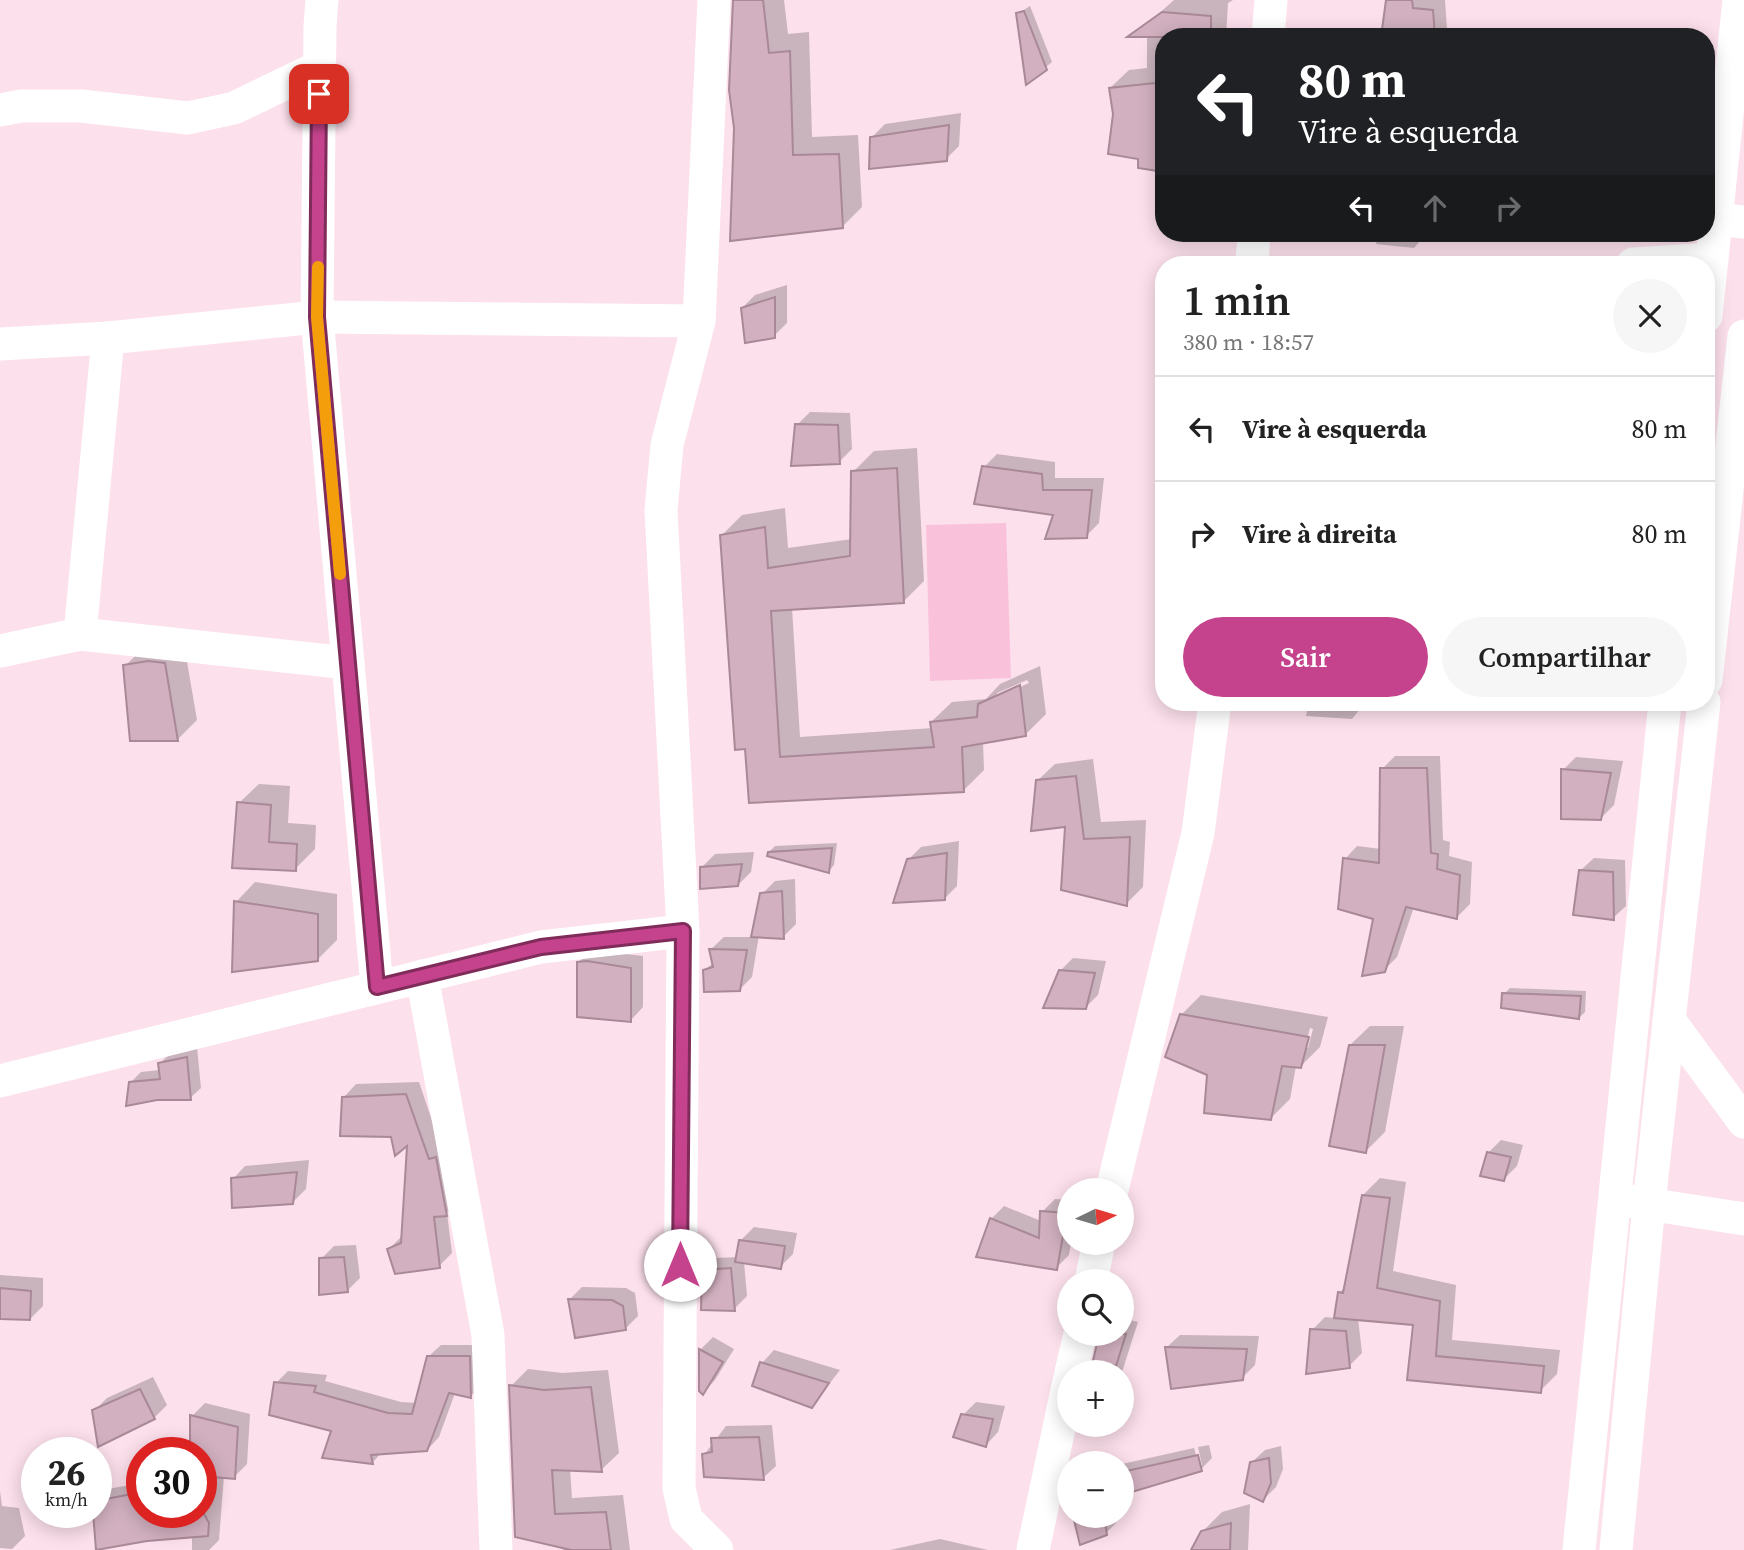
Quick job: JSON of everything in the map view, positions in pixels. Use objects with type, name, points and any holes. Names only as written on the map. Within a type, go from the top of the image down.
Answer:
[{"type":"street","points":[[323,0],[319,66],[317,317],[377,987]]},
{"type":"street","points":[[714,0],[699,321],[667,445],[661,510],[683,931],[679,1488],[686,1518],[717,1550]]},
{"type":"street","points":[[1268,28],[1270,0]]},
{"type":"street","points":[[1713,256],[1730,220],[1739,0]]},
{"type":"street","points":[[0,110],[22,106],[81,106],[188,118],[234,108],[319,66]]},
{"type":"street","points":[[0,344],[108,338],[317,317],[699,321]]},
{"type":"street","points":[[1715,599],[1744,336]]},
{"type":"street","points":[[80,634],[108,338]]},
{"type":"street","points":[[0,651],[80,634],[348,663]]},
{"type":"street","points":[[1115,1178],[1198,832],[1214,711]]},
{"type":"street","points":[[1579,1550],[1612,1198],[1664,711]]},
{"type":"street","points":[[1616,1550],[1649,1204],[1703,711]]},
{"type":"street","points":[[0,1080],[541,947],[683,931]]},
{"type":"street","points":[[422,976],[488,1335],[496,1550]]},
{"type":"street","points":[[1669,1020],[1744,1122]]},
{"type":"street","points":[[1612,1198],[1744,1219]]},
{"type":"street","points":[[1032,1550],[1057,1436]]},
{"type":"shaded area","points":[[1006,523],[1011,678],[930,681],[926,525]]},
{"type":"building","points":[[733,0],[763,0],[769,53],[790,51],[793,155],[839,154],[843,228],[730,241],[734,128],[729,90]]},
{"type":"building","points":[[1386,0],[1412,0],[1413,8],[1433,10],[1434,28],[1382,28]]},
{"type":"building","points":[[1024,11],[1047,70],[1026,85],[1016,13]]},
{"type":"building","points":[[1162,12],[1211,16],[1211,28],[1155,28],[1155,37],[1127,37]]},
{"type":"building","points":[[1155,83],[1155,171],[1138,168],[1138,159],[1108,154],[1113,114],[1109,88]]},
{"type":"building","points":[[949,125],[947,161],[869,169],[870,137]]},
{"type":"building","points":[[775,297],[775,338],[745,343],[741,308]]},
{"type":"building","points":[[795,424],[838,425],[840,464],[791,466]]},
{"type":"building","points":[[982,466],[1042,474],[1043,490],[1092,490],[1087,538],[1045,539],[1053,515],[974,504]]},
{"type":"building","points":[[897,468],[904,603],[771,611],[780,757],[934,747],[930,722],[977,717],[978,704],[1020,685],[1026,736],[962,747],[964,792],[749,803],[745,749],[735,750],[720,535],[765,527],[768,568],[850,556],[851,471]]},
{"type":"building","points":[[148,661],[165,663],[178,741],[130,741],[123,665]]},
{"type":"building","points":[[1380,768],[1427,768],[1431,853],[1438,854],[1437,869],[1460,875],[1457,919],[1406,907],[1385,972],[1362,976],[1373,919],[1338,909],[1343,858],[1379,863]]},
{"type":"building","points":[[1561,769],[1611,773],[1601,820],[1561,819]]},
{"type":"building","points":[[1076,776],[1084,839],[1130,837],[1127,906],[1061,890],[1065,827],[1031,831],[1036,780]]},
{"type":"building","points":[[237,802],[271,805],[269,842],[297,844],[296,871],[232,868]]},
{"type":"building","points":[[832,848],[829,873],[767,856],[768,852]]},
{"type":"building","points":[[947,853],[945,900],[893,903],[907,859]]},
{"type":"building","points":[[742,864],[738,886],[700,889],[700,867]]},
{"type":"building","points":[[1579,870],[1613,872],[1614,920],[1573,915]]},
{"type":"building","points":[[782,891],[784,939],[751,937],[760,893]]},
{"type":"building","points":[[234,901],[318,914],[318,961],[232,972]]},
{"type":"building","points":[[709,949],[747,950],[740,991],[704,992],[703,970],[713,967]]},
{"type":"building","points":[[577,962],[631,968],[631,1022],[577,1017]]},
{"type":"building","points":[[1059,970],[1095,973],[1086,1009],[1043,1008]]},
{"type":"building","points":[[1502,993],[1581,996],[1579,1019],[1501,1008]]},
{"type":"building","points":[[1180,1014],[1309,1037],[1301,1068],[1282,1066],[1271,1120],[1204,1113],[1207,1075],[1165,1057]]},
{"type":"building","points":[[1349,1045],[1385,1045],[1366,1153],[1329,1146]]},
{"type":"building","points":[[187,1057],[191,1100],[157,1100],[126,1106],[129,1082],[160,1079],[158,1063]]},
{"type":"building","points":[[406,1094],[429,1159],[436,1157],[447,1216],[434,1217],[440,1268],[395,1274],[387,1249],[401,1243],[407,1146],[395,1156],[391,1137],[340,1136],[342,1097]]},
{"type":"building","points":[[1487,1152],[1511,1157],[1504,1181],[1480,1176]]},
{"type":"building","points":[[297,1172],[293,1204],[232,1208],[231,1178]]},
{"type":"building","points":[[1362,1195],[1390,1198],[1377,1288],[1440,1301],[1436,1356],[1544,1366],[1541,1393],[1407,1380],[1413,1325],[1334,1318],[1338,1292],[1343,1293]]},
{"type":"building","points":[[1040,1211],[1057,1212],[1057,1255],[1060,1255],[1057,1270],[976,1257],[990,1218],[1039,1238]]},
{"type":"building","points":[[739,1240],[785,1246],[781,1269],[735,1262]]},
{"type":"building","points":[[344,1257],[348,1292],[319,1295],[319,1258]]},
{"type":"building","points":[[731,1268],[735,1311],[701,1310],[702,1270]]},
{"type":"building","points":[[0,1288],[31,1291],[30,1320],[0,1319]]},
{"type":"building","points":[[568,1299],[612,1300],[623,1306],[626,1330],[575,1338]]},
{"type":"building","points":[[1310,1329],[1346,1331],[1350,1368],[1306,1374]]},
{"type":"building","points":[[1096,1346],[1122,1346],[1118,1360],[1093,1360]]},
{"type":"building","points":[[1165,1347],[1247,1349],[1243,1380],[1171,1389]]},
{"type":"building","points":[[699,1349],[723,1362],[703,1395],[699,1391]]},
{"type":"building","points":[[427,1356],[470,1356],[471,1398],[449,1393],[427,1451],[371,1455],[373,1464],[322,1458],[331,1431],[269,1415],[274,1382],[316,1386],[314,1392],[388,1413],[412,1414]]},
{"type":"building","points":[[760,1362],[829,1383],[812,1408],[752,1386]]},
{"type":"building","points":[[509,1385],[544,1390],[591,1387],[602,1472],[552,1470],[555,1514],[606,1512],[611,1550],[571,1550],[515,1537]]},
{"type":"building","points":[[140,1389],[155,1419],[112,1440],[112,1437],[96,1437],[92,1410]]},
{"type":"building","points":[[961,1414],[993,1419],[986,1447],[953,1437]]},
{"type":"building","points":[[190,1415],[238,1427],[235,1479],[217,1477],[217,1437],[190,1437]]},
{"type":"building","points":[[759,1437],[764,1480],[704,1477],[702,1454],[712,1452],[711,1438]]},
{"type":"building","points":[[1198,1455],[1202,1471],[1134,1491],[1134,1469]]},
{"type":"building","points":[[1269,1458],[1271,1483],[1263,1502],[1244,1493],[1250,1462]]},
{"type":"building","points":[[126,1495],[126,1528],[209,1528],[208,1536],[147,1541],[96,1550],[94,1528],[112,1528],[112,1498]]},
{"type":"building","points":[[1231,1523],[1230,1550],[1191,1550],[1201,1531]]},
{"type":"building","points":[[1076,1528],[1106,1528],[1107,1535],[1080,1545]]},
{"type":"slow traffic","points":[[318,267],[317,317],[340,574]]},
{"type":"route","points":[[319,94],[317,317],[377,987],[541,947],[683,931],[680,1265]]}]
